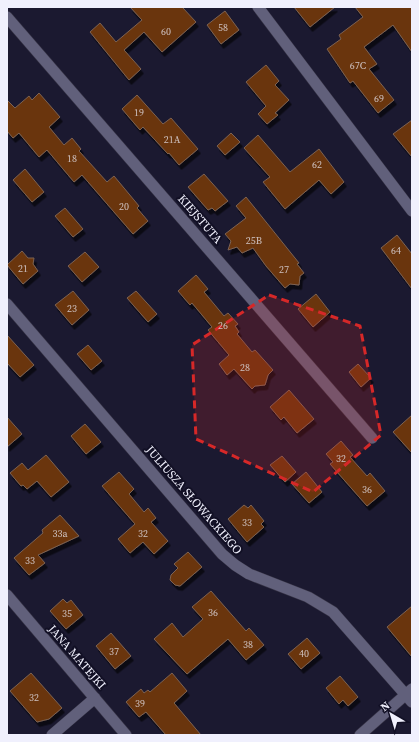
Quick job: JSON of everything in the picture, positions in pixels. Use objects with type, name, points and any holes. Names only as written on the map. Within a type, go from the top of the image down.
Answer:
[{"type":"street","points":[[258,7],[412,211]]},
{"type":"street","name":"KIEJSTUTA","points":[[7,17],[372,438]]},
{"type":"street","name":"JULIUSZA SŁOWACKIEGO","points":[[7,304],[222,554],[249,574],[308,597],[333,612],[410,695]]},
{"type":"street","name":"JANA MATEJKI","points":[[7,596],[126,735]]},
{"type":"street","points":[[360,735],[410,695]]},
{"type":"street","points":[[52,735],[95,698]]},
{"type":"highlighted area","points":[[269,295],[360,326],[381,435],[313,492],[196,439],[192,345]]},
{"type":"building","points":[[130,7],[182,7],[196,22],[162,52],[144,32],[124,50],[141,69],[129,80],[90,32],[100,23],[116,42],[142,20]]},
{"type":"building","points":[[294,7],[335,7],[310,27]]},
{"type":"building","points":[[355,7],[412,7],[412,52],[393,25],[364,47],[377,64],[369,69],[394,100],[378,113],[353,81],[350,83],[327,49],[341,39],[339,35],[363,17]]},
{"type":"building","points":[[225,11],[239,30],[221,44],[207,25]]},
{"type":"building","points":[[266,65],[279,81],[275,85],[289,100],[275,113],[278,115],[267,124],[258,114],[266,106],[246,82]]},
{"type":"building","points":[[39,93],[60,117],[49,127],[64,145],[72,138],[81,149],[79,151],[107,182],[114,176],[139,206],[137,208],[148,221],[133,234],[82,175],[74,182],[47,150],[39,157],[19,133],[13,138],[7,131],[7,100],[15,108],[29,96],[32,100]]},
{"type":"building","points":[[137,95],[163,124],[171,118],[198,149],[179,165],[143,127],[140,130],[122,109]]},
{"type":"building","points":[[412,120],[412,157],[393,134]]},
{"type":"building","points":[[231,133],[240,142],[225,155],[217,146]]},
{"type":"building","points":[[258,135],[290,172],[319,149],[344,182],[331,194],[319,180],[285,209],[263,182],[270,177],[244,148]]},
{"type":"building","points":[[25,169],[44,192],[32,202],[13,180]]},
{"type":"building","points":[[204,174],[228,201],[215,211],[212,208],[208,210],[188,187]]},
{"type":"building","points":[[246,197],[299,263],[297,264],[304,273],[300,276],[299,285],[290,284],[285,288],[253,248],[242,253],[237,247],[228,250],[231,241],[225,234],[246,218],[236,206]]},
{"type":"building","points":[[65,208],[83,229],[73,237],[55,216]]},
{"type":"building","points":[[397,235],[412,254],[412,289],[381,248]]},
{"type":"building","points":[[22,251],[28,258],[34,258],[33,264],[38,271],[23,284],[7,265]]},
{"type":"building","points":[[85,252],[99,267],[82,282],[68,266]]},
{"type":"building","points":[[196,275],[208,289],[204,292],[224,316],[228,313],[238,324],[235,326],[239,332],[237,334],[252,352],[255,350],[273,370],[268,375],[265,385],[255,386],[252,389],[234,369],[227,375],[219,364],[229,355],[208,330],[212,327],[192,303],[190,305],[178,291]]},
{"type":"building","points":[[73,291],[89,310],[72,325],[55,305]]},
{"type":"building","points":[[136,291],[157,314],[148,322],[127,298]]},
{"type":"building","points":[[316,294],[330,312],[313,327],[298,309]]},
{"type":"building","points":[[7,335],[34,365],[20,377],[7,363]]},
{"type":"building","points":[[88,345],[102,361],[91,370],[77,354]]},
{"type":"building","points":[[358,364],[371,378],[361,387],[349,372]]},
{"type":"building","points":[[289,390],[314,419],[297,433],[284,417],[281,420],[270,407]]},
{"type":"building","points":[[412,415],[412,453],[393,432]]},
{"type":"building","points":[[7,417],[22,434],[7,447]]},
{"type":"building","points":[[85,424],[101,442],[86,454],[71,436]]},
{"type":"building","points":[[341,441],[353,455],[350,457],[367,476],[370,473],[385,491],[367,506],[330,464],[333,462],[326,454]]},
{"type":"building","points":[[46,455],[69,482],[51,497],[37,481],[27,489],[23,485],[21,486],[10,473],[22,463],[28,470]]},
{"type":"building","points":[[282,456],[296,472],[285,482],[270,465]]},
{"type":"building","points":[[119,472],[134,489],[129,494],[144,512],[148,508],[156,518],[151,522],[168,541],[154,554],[143,542],[130,553],[118,539],[135,524],[102,486]]},
{"type":"building","points":[[306,472],[322,492],[309,503],[292,484]]},
{"type":"building","points":[[244,505],[248,508],[251,505],[264,521],[261,524],[264,527],[247,542],[228,519]]},
{"type":"building","points":[[60,515],[79,536],[38,555],[45,563],[29,575],[14,558],[43,533],[42,530]]},
{"type":"building","points":[[188,552],[202,567],[180,586],[175,585],[170,580],[171,575],[178,568],[174,564]]},
{"type":"building","points":[[211,591],[246,631],[249,628],[264,645],[246,660],[228,639],[187,674],[154,639],[172,623],[183,637],[203,619],[192,607]]},
{"type":"building","points":[[63,599],[67,603],[71,600],[83,615],[66,629],[50,611]]},
{"type":"building","points":[[412,606],[412,657],[387,627]]},
{"type":"building","points":[[111,633],[131,656],[115,669],[96,646]]},
{"type":"building","points":[[307,638],[320,653],[301,669],[288,654]]},
{"type":"building","points":[[31,673],[62,708],[49,719],[37,722],[10,691]]},
{"type":"building","points":[[172,673],[187,691],[174,703],[201,735],[166,735],[146,712],[139,717],[126,702],[141,689],[144,693],[148,690],[150,692]]},
{"type":"building","points":[[340,676],[358,697],[348,706],[343,700],[339,704],[326,688]]}]
